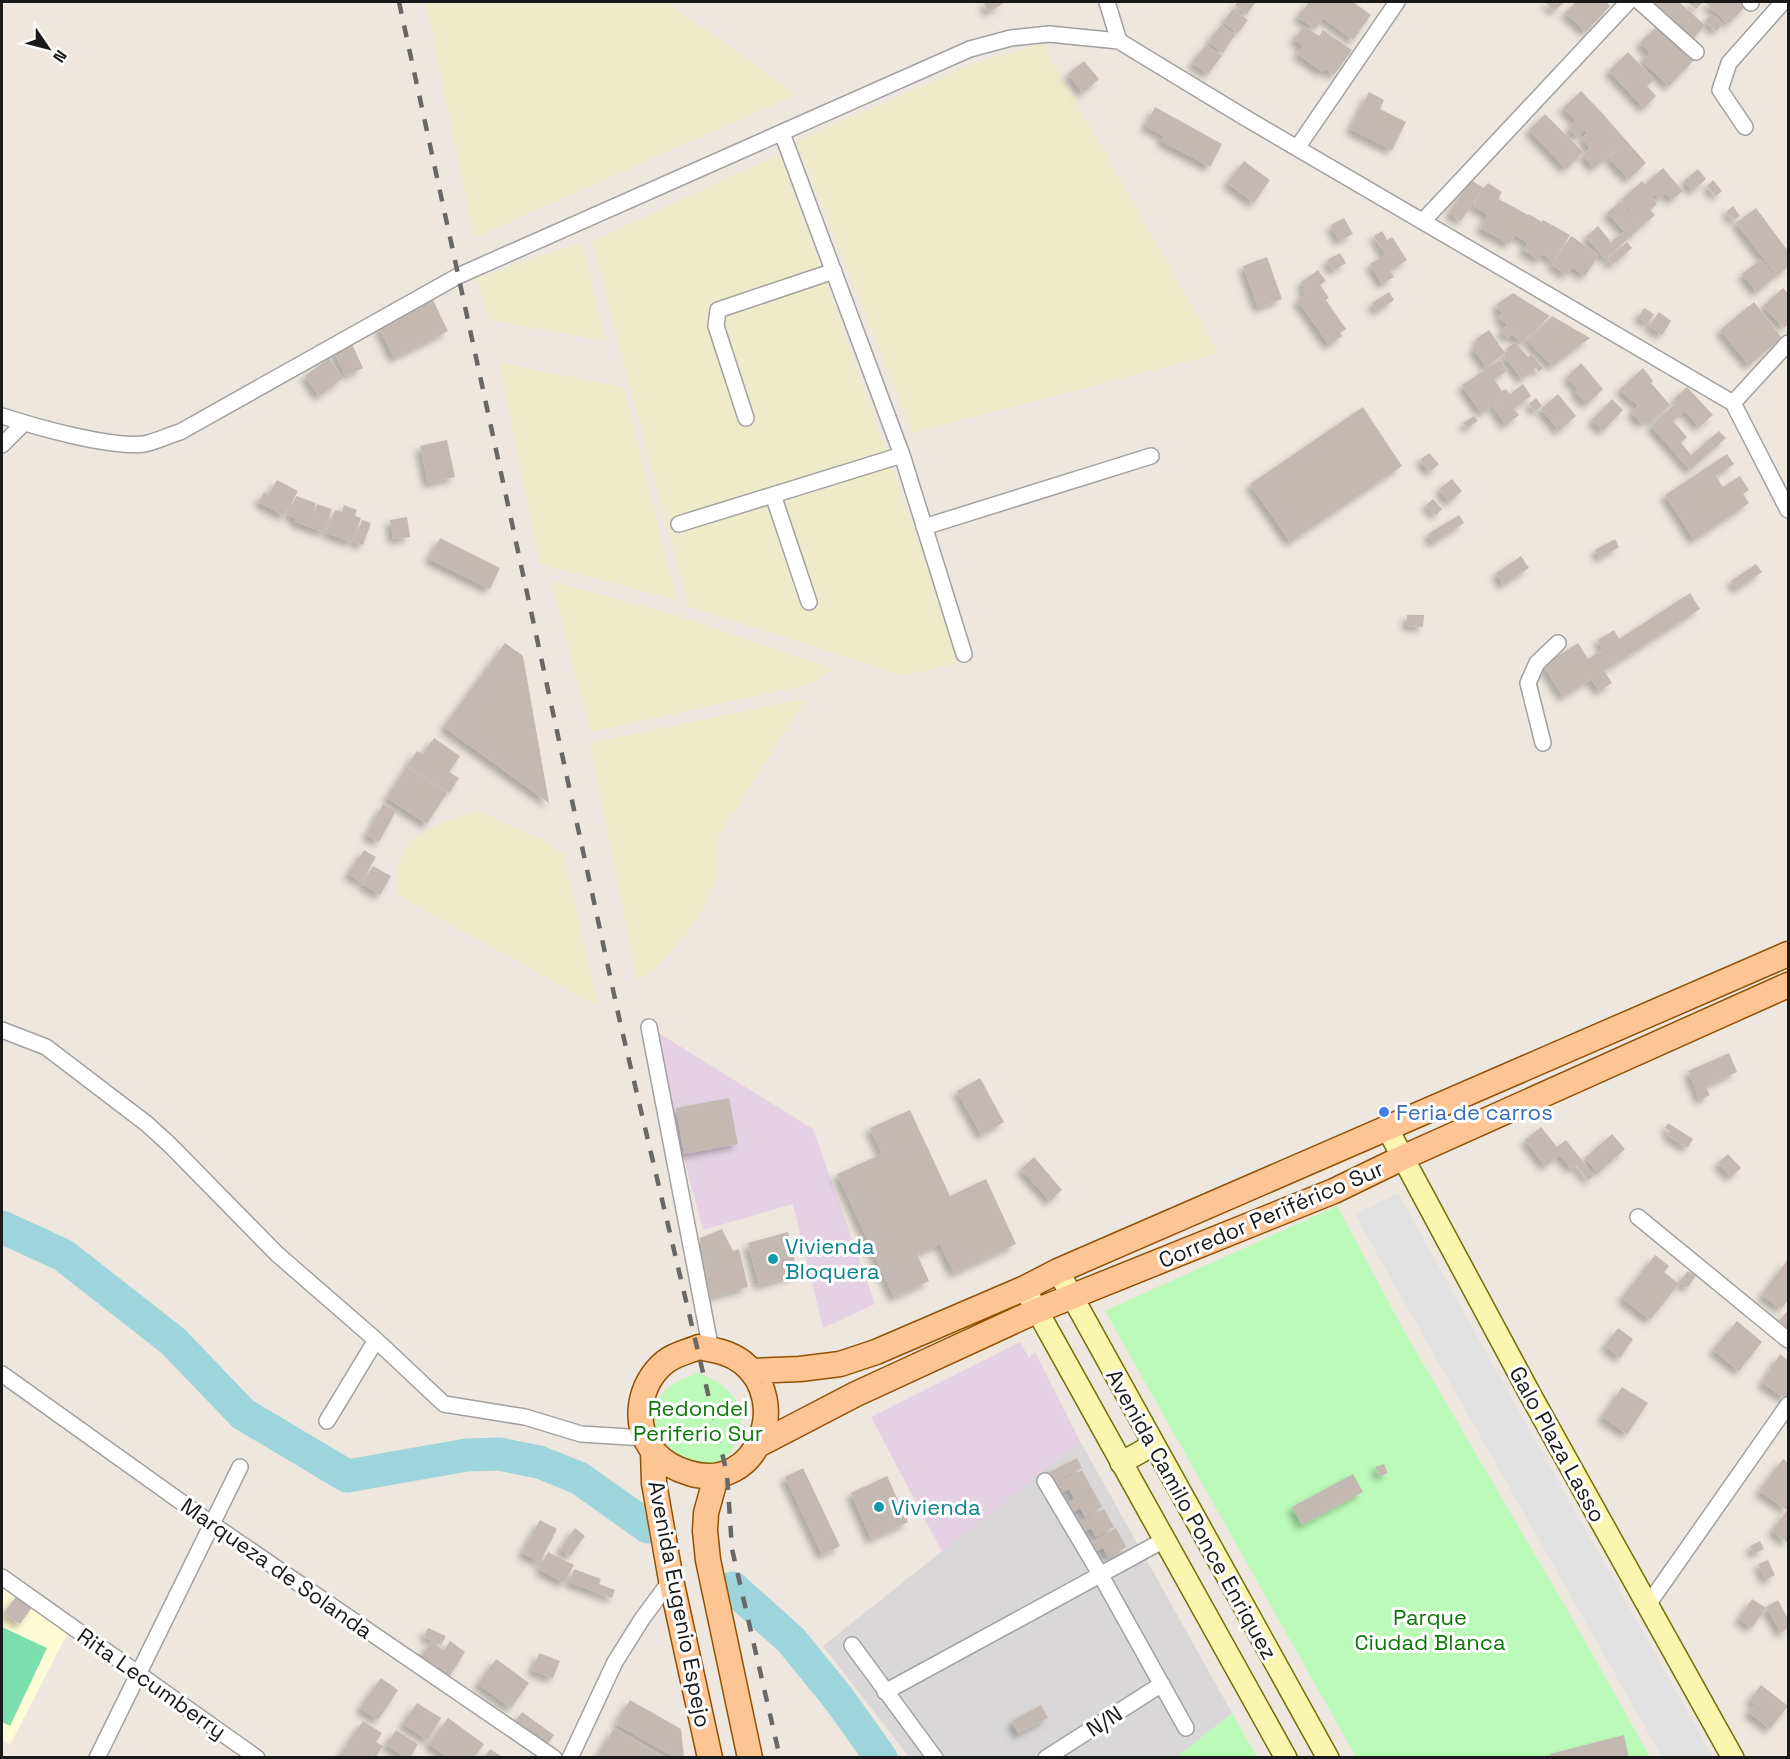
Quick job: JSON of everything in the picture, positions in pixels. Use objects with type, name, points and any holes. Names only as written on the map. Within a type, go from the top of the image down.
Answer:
[{"type":"main road","name":"Corredor Periférico Sur","points":[[751,1371],[800,1369],[840,1364],[876,1352],[1788,954]]},
{"type":"main road","name":"Corredor Periférico Sur","points":[[756,1446],[856,1394],[1036,1311],[1334,1191],[1402,1158],[1788,985]]},
{"type":"main road","name":"Galo Plaza Lasso","points":[[1388,1128],[1402,1158],[1647,1606],[1733,1758]]},
{"type":"main road","name":"Avenida Camilo Ponce Enriquez","points":[[1058,1271],[1328,1758]]},
{"type":"main road","name":"Avenida Camilo Ponce Enriquez","points":[[1025,1288],[1286,1758]]},
{"type":"main road","points":[[699,1347],[730,1355],[751,1371],[764,1394],[766,1407],[763,1433],[747,1461],[727,1474],[703,1478],[677,1470],[664,1462],[649,1444],[640,1410],[648,1383],[656,1371],[666,1361],[699,1347]]},
{"type":"main road","name":"Avenida Eugenio Espejo","points":[[649,1444],[671,1580],[710,1758]]},
{"type":"main road","points":[[1121,1462],[1154,1445]]},
{"type":"main road","name":"Avenida Eugenio Espejo","points":[[716,1477],[706,1514],[708,1560],[750,1758]]},
{"type":"street","points":[[1107,2],[1119,41]]},
{"type":"street","points":[[1297,148],[1397,2]]},
{"type":"street","points":[[1423,221],[1628,2]]},
{"type":"street","points":[[1640,2],[1696,52]]},
{"type":"street","points":[[1746,127],[1720,90],[1729,63],[1783,2]]},
{"type":"street","points":[[2,416],[106,442],[144,444],[180,432],[458,276],[970,49],[1011,38],[1049,34],[1119,41],[1733,403],[1788,510]]},
{"type":"street","points":[[782,132],[902,455],[964,654]]},
{"type":"street","points":[[746,417],[716,326],[718,310],[834,271]]},
{"type":"street","points":[[1733,403],[1788,343]]},
{"type":"street","points":[[2,445],[24,423]]},
{"type":"street","points":[[679,524],[902,455]]},
{"type":"street","points":[[924,527],[1151,456]]},
{"type":"street","points":[[772,495],[809,602]]},
{"type":"street","points":[[1543,743],[1528,683],[1537,663],[1558,643]]},
{"type":"street","points":[[649,1027],[711,1350]]},
{"type":"street","points":[[2,1030],[46,1047],[147,1124],[170,1144],[277,1254],[376,1340],[444,1404],[525,1418],[581,1434],[649,1444]]},
{"type":"street","points":[[1638,1217],[1788,1341]]},
{"type":"street","points":[[327,1421],[376,1340]]},
{"type":"street","name":"Marqueza de Solanda","points":[[2,1374],[212,1524],[554,1758]]},
{"type":"street","points":[[1647,1606],[1788,1405]]},
{"type":"street","points":[[97,1758],[240,1467]]},
{"type":"street","points":[[1045,1481],[1186,1728]]},
{"type":"street","points":[[885,1692],[1164,1540]]},
{"type":"street","name":"Rita Lecumberry","points":[[2,1576],[257,1758]]},
{"type":"street","points":[[570,1758],[615,1662],[642,1619],[671,1580]]},
{"type":"street","points":[[852,1645],[935,1758]]},
{"type":"street","name":"N/N","points":[[1046,1758],[1162,1684]]},
{"type":"shaded area","points":[[426,2],[666,2],[797,94],[474,238]]},
{"type":"shaded area","points":[[1043,44],[1219,353],[912,433],[796,141],[980,61]]},
{"type":"shaded area","points":[[780,154],[961,662],[903,676],[688,606],[592,241]]},
{"type":"shaded area","points":[[582,242],[606,341],[489,320],[477,278]]},
{"type":"shaded area","points":[[499,363],[624,387],[677,600],[540,564]]},
{"type":"shaded area","points":[[551,581],[683,617],[834,669],[807,685],[591,732]]},
{"type":"shaded area","points":[[807,698],[717,838],[718,876],[698,918],[674,949],[651,973],[637,980],[590,743]]},
{"type":"shaded area","points":[[478,811],[542,839],[564,855],[598,1006],[398,895],[398,865],[411,840],[438,824]]},
{"type":"shaded area","points":[[649,1027],[813,1129],[875,1304],[823,1328],[793,1204],[703,1230]]},
{"type":"shaded area","points":[[1398,1193],[1713,1757],[1662,1757],[1355,1215]]},
{"type":"shaded area","points":[[1020,1342],[1029,1358],[1035,1352],[1080,1441],[942,1552],[871,1417]]},
{"type":"shaded area","points":[[1080,1441],[1232,1713],[1177,1757],[909,1757],[823,1646]]},
{"type":"shaded area","points":[[2,1585],[68,1632],[10,1745],[2,1739]]},
{"type":"green space","name":"Parque Ciudad Blanca","points":[[1337,1206],[1403,1329],[1650,1757],[1356,1757],[1105,1311]]},
{"type":"green space","name":"Redondel Periferio Sur","points":[[698,1373],[711,1378],[732,1395],[741,1416],[738,1436],[727,1456],[711,1467],[701,1468],[668,1452],[656,1433],[654,1419],[657,1404],[663,1392],[677,1382]]},
{"type":"green space","points":[[2,1627],[47,1648],[10,1726],[2,1722]]},
{"type":"green space","points":[[1232,1713],[1257,1757],[1177,1757]]},
{"type":"building","points":[[983,2],[1003,2],[1004,3],[989,12]]},
{"type":"building","points":[[1238,2],[1256,2],[1247,14],[1235,6]]},
{"type":"building","points":[[1309,2],[1353,2],[1371,15],[1353,40],[1323,18],[1315,29],[1298,17]]},
{"type":"building","points":[[1565,2],[1554,11],[1546,3]]},
{"type":"building","points":[[1576,2],[1606,2],[1610,6],[1586,32],[1565,13]]},
{"type":"building","points":[[1653,2],[1681,2],[1705,25],[1691,41],[1650,5]]},
{"type":"building","points":[[1687,2],[1703,2],[1696,9]]},
{"type":"building","points":[[1705,2],[1744,2],[1747,5],[1728,24]]},
{"type":"building","points":[[1233,9],[1248,20],[1238,33],[1223,22]]},
{"type":"building","points":[[1712,14],[1723,24],[1716,31],[1705,21]]},
{"type":"building","points":[[1221,25],[1235,35],[1223,53],[1208,42]]},
{"type":"building","points":[[1658,25],[1694,60],[1669,86],[1642,61],[1650,53],[1640,43]]},
{"type":"building","points":[[1304,26],[1319,36],[1323,30],[1352,50],[1334,75],[1325,69],[1323,72],[1297,54],[1303,46],[1294,39]]},
{"type":"building","points":[[1206,45],[1222,56],[1208,74],[1192,63]]},
{"type":"building","points":[[1628,52],[1654,79],[1647,86],[1656,96],[1644,108],[1609,71]]},
{"type":"building","points":[[1084,61],[1099,79],[1083,93],[1068,74]]},
{"type":"building","points":[[1581,91],[1646,163],[1629,179],[1609,158],[1622,145],[1594,168],[1583,155],[1590,148],[1582,138],[1587,133],[1584,130],[1577,137],[1568,128],[1576,121],[1563,108]]},
{"type":"building","points":[[1369,92],[1384,100],[1380,109],[1406,122],[1392,150],[1350,129]]},
{"type":"building","points":[[1155,107],[1222,144],[1210,167],[1161,141],[1164,136],[1145,126]]},
{"type":"building","points":[[1545,114],[1583,152],[1566,169],[1529,130]]},
{"type":"building","points":[[1244,161],[1270,180],[1254,203],[1227,183]]},
{"type":"building","points":[[1663,168],[1683,191],[1672,200],[1666,193],[1659,199],[1654,194],[1651,197],[1657,204],[1650,210],[1655,215],[1643,225],[1621,200],[1642,181],[1645,184]]},
{"type":"building","points":[[1698,169],[1706,179],[1693,191],[1684,181]]},
{"type":"building","points":[[1471,180],[1484,188],[1488,183],[1502,192],[1496,204],[1499,199],[1570,235],[1553,261],[1543,254],[1539,260],[1523,250],[1528,243],[1515,235],[1509,244],[1480,228],[1488,215],[1473,206],[1481,191],[1461,221],[1449,213]]},
{"type":"building","points":[[1713,180],[1722,191],[1716,196],[1707,186]]},
{"type":"building","points":[[1620,202],[1642,226],[1630,237],[1607,213]]},
{"type":"building","points":[[1733,206],[1740,216],[1734,220],[1726,212]]},
{"type":"building","points":[[1756,208],[1788,251],[1788,267],[1777,276],[1736,223]]},
{"type":"building","points":[[1344,218],[1353,234],[1339,241],[1331,225]]},
{"type":"building","points":[[1598,226],[1611,242],[1623,232],[1628,239],[1605,259],[1586,237]]},
{"type":"building","points":[[1382,231],[1387,240],[1392,237],[1407,260],[1390,271],[1394,277],[1382,284],[1370,264],[1385,255],[1374,236]]},
{"type":"building","points":[[1571,236],[1599,255],[1585,276],[1572,267],[1567,275],[1552,265]]},
{"type":"building","points":[[1627,242],[1632,248],[1612,265],[1607,259]]},
{"type":"building","points":[[1340,253],[1346,263],[1333,271],[1327,260]]},
{"type":"building","points":[[1267,257],[1282,299],[1258,308],[1243,266]]},
{"type":"building","points":[[1761,259],[1775,277],[1757,292],[1742,274]]},
{"type":"building","points":[[1318,270],[1326,281],[1320,285],[1329,298],[1326,300],[1346,329],[1340,333],[1342,336],[1329,345],[1297,300],[1305,295],[1302,290],[1305,288],[1301,282]]},
{"type":"building","points":[[1783,288],[1788,294],[1788,324],[1784,328],[1763,306]]},
{"type":"building","points":[[1389,292],[1394,300],[1377,311],[1372,303]]},
{"type":"building","points":[[1513,293],[1550,316],[1521,343],[1511,334],[1508,338],[1501,332],[1507,325],[1498,317],[1502,313],[1496,305]]},
{"type":"building","points":[[433,300],[448,331],[394,358],[379,327]]},
{"type":"building","points":[[1754,302],[1782,338],[1749,365],[1720,330]]},
{"type":"building","points":[[1644,308],[1654,314],[1648,323],[1638,317]]},
{"type":"building","points":[[1659,312],[1671,321],[1662,335],[1649,326]]},
{"type":"building","points":[[1552,316],[1590,338],[1552,366],[1527,340]]},
{"type":"building","points":[[1489,330],[1505,353],[1486,367],[1473,348],[1479,344],[1476,339]]},
{"type":"building","points":[[1515,342],[1528,357],[1531,354],[1543,368],[1539,372],[1536,368],[1522,379],[1504,357],[1510,353],[1506,349]]},
{"type":"building","points":[[352,344],[363,368],[345,376],[334,351]]},
{"type":"building","points":[[329,358],[343,378],[319,396],[305,376]]},
{"type":"building","points":[[1500,360],[1507,371],[1494,379],[1502,391],[1506,389],[1510,394],[1523,384],[1531,396],[1514,409],[1519,415],[1506,425],[1493,407],[1505,397],[1481,413],[1462,385]]},
{"type":"building","points":[[1581,363],[1603,389],[1587,404],[1575,392],[1578,389],[1567,377]]},
{"type":"building","points":[[1643,368],[1653,381],[1651,383],[1670,405],[1652,421],[1649,418],[1642,424],[1631,412],[1638,406],[1620,389]]},
{"type":"building","points":[[1687,387],[1713,415],[1699,427],[1685,411],[1673,421],[1687,437],[1681,443],[1691,455],[1719,431],[1726,438],[1690,470],[1651,426],[1677,402],[1674,399]]},
{"type":"building","points":[[1558,394],[1576,416],[1559,431],[1541,409]]},
{"type":"building","points":[[1536,398],[1542,406],[1535,411],[1529,404]]},
{"type":"building","points":[[1612,399],[1623,410],[1603,431],[1592,420]]},
{"type":"building","points":[[1363,407],[1402,466],[1290,542],[1250,484]]},
{"type":"building","points":[[1474,416],[1478,421],[1467,428],[1463,423]]},
{"type":"building","points":[[447,440],[455,477],[428,483],[420,446]]},
{"type":"building","points":[[1429,453],[1439,464],[1430,472],[1420,460]]},
{"type":"building","points":[[1727,454],[1734,464],[1716,476],[1723,487],[1740,476],[1749,490],[1743,494],[1749,503],[1694,540],[1665,495]]},
{"type":"building","points":[[1452,479],[1462,491],[1449,502],[1439,489]]},
{"type":"building","points":[[277,480],[298,491],[284,516],[259,502],[264,492],[268,495]]},
{"type":"building","points":[[296,496],[316,503],[313,514],[317,504],[332,509],[324,532],[295,522],[296,518],[289,516]]},
{"type":"building","points":[[1433,499],[1442,509],[1436,515],[1426,505]]},
{"type":"building","points":[[344,505],[357,510],[355,516],[361,518],[352,542],[326,533],[335,510],[342,512]]},
{"type":"building","points":[[1459,515],[1464,523],[1433,543],[1428,534]]},
{"type":"building","points":[[407,517],[410,537],[393,539],[390,520]]},
{"type":"building","points":[[362,520],[371,523],[363,545],[354,542]]},
{"type":"building","points":[[440,538],[500,568],[490,589],[429,559]]},
{"type":"building","points":[[1615,539],[1619,547],[1600,558],[1595,550]]},
{"type":"building","points":[[1521,556],[1529,568],[1503,585],[1496,573]]},
{"type":"building","points":[[1756,564],[1762,572],[1737,589],[1731,581]]},
{"type":"building","points":[[1690,593],[1700,609],[1604,671],[1612,683],[1599,691],[1591,679],[1563,697],[1543,665],[1578,643],[1588,659],[1603,649],[1598,640],[1614,630],[1619,639]]},
{"type":"building","points":[[1407,615],[1424,615],[1423,627],[1407,626]]},
{"type":"building","points":[[505,643],[523,656],[549,803],[444,727]]},
{"type":"building","points":[[434,738],[460,756],[449,772],[459,778],[449,793],[407,766],[417,751],[423,754]]},
{"type":"building","points":[[407,767],[447,793],[427,824],[387,798]]},
{"type":"building","points":[[383,804],[396,811],[379,842],[367,835]]},
{"type":"building","points":[[364,850],[376,857],[361,882],[348,874]]},
{"type":"building","points":[[373,866],[391,876],[380,895],[362,884]]},
{"type":"building","points":[[1729,1053],[1737,1072],[1705,1086],[1710,1095],[1700,1100],[1688,1071]]},
{"type":"building","points":[[980,1078],[1004,1122],[981,1135],[957,1091]]},
{"type":"building","points":[[729,1098],[738,1144],[684,1154],[676,1108]]},
{"type":"building","points":[[910,1110],[950,1196],[986,1179],[1016,1244],[954,1273],[940,1244],[917,1254],[929,1281],[894,1297],[837,1174],[882,1154],[870,1128]]},
{"type":"building","points":[[1668,1123],[1693,1139],[1687,1148],[1667,1135],[1670,1131],[1665,1128]]},
{"type":"building","points":[[1541,1127],[1557,1147],[1566,1140],[1594,1176],[1588,1180],[1576,1165],[1571,1169],[1560,1155],[1545,1166],[1525,1140]]},
{"type":"building","points":[[1612,1134],[1625,1149],[1598,1173],[1585,1158]]},
{"type":"building","points":[[1728,1154],[1741,1168],[1731,1177],[1718,1163]]},
{"type":"building","points":[[1034,1157],[1062,1190],[1050,1201],[1021,1169]]},
{"type":"building","points":[[722,1229],[733,1251],[739,1249],[748,1287],[710,1297],[700,1238]]},
{"type":"building","name":"Vivienda Bloquera","points":[[788,1232],[798,1274],[759,1285],[748,1243]]},
{"type":"building","points":[[1655,1255],[1669,1266],[1664,1272],[1679,1284],[1650,1320],[1622,1298]]},
{"type":"building","points":[[1788,1259],[1788,1300],[1781,1309],[1762,1295]]},
{"type":"building","points":[[1688,1271],[1696,1276],[1687,1288],[1679,1282]]},
{"type":"building","points":[[1788,1310],[1788,1329],[1779,1321]]},
{"type":"building","points":[[1737,1321],[1762,1342],[1739,1371],[1713,1350]]},
{"type":"building","points":[[1618,1328],[1633,1339],[1620,1358],[1605,1346]]},
{"type":"building","points":[[1780,1354],[1788,1360],[1786,1399],[1762,1383]]},
{"type":"building","points":[[1622,1387],[1648,1403],[1627,1434],[1602,1417]]},
{"type":"building","points":[[1077,1458],[1082,1468],[1056,1482],[1050,1472]]},
{"type":"building","points":[[1783,1459],[1788,1463],[1788,1543],[1772,1531],[1787,1510],[1759,1491]]},
{"type":"building","points":[[1384,1464],[1388,1473],[1380,1476],[1375,1467]]},
{"type":"building","name":"Vivienda","points":[[803,1468],[840,1546],[822,1555],[785,1477]]},
{"type":"building","points":[[1082,1470],[1102,1507],[1085,1517],[1080,1508],[1073,1512],[1068,1502],[1074,1499],[1069,1489],[1062,1493],[1057,1483]]},
{"type":"building","points":[[1353,1474],[1363,1492],[1302,1525],[1292,1507]]},
{"type":"building","name":"Vivienda","points":[[887,1476],[908,1522],[871,1539],[851,1493]]},
{"type":"building","points":[[1104,1509],[1114,1527],[1096,1537],[1091,1528],[1084,1532],[1079,1522]]},
{"type":"building","points":[[540,1520],[557,1529],[540,1562],[522,1553]]},
{"type":"building","points":[[575,1528],[585,1536],[570,1556],[560,1549]]},
{"type":"building","points":[[1116,1528],[1126,1547],[1108,1557],[1103,1548],[1096,1551],[1091,1542]]},
{"type":"building","points":[[1760,1541],[1764,1549],[1754,1554],[1750,1546]]},
{"type":"building","points":[[548,1552],[574,1565],[564,1583],[539,1569]]},
{"type":"building","points":[[1768,1560],[1775,1575],[1766,1580],[1758,1564]]},
{"type":"building","points":[[574,1569],[601,1579],[599,1584],[615,1590],[612,1598],[569,1582]]},
{"type":"building","points":[[17,1595],[33,1606],[20,1624],[4,1613]]},
{"type":"building","points":[[1752,1599],[1766,1608],[1752,1628],[1739,1619]]},
{"type":"building","points":[[1778,1600],[1788,1619],[1788,1628],[1781,1633],[1766,1607]]},
{"type":"building","points":[[428,1628],[446,1636],[441,1645],[424,1636]]},
{"type":"building","points":[[450,1641],[465,1652],[449,1677],[420,1658],[431,1642],[444,1650]]},
{"type":"building","points":[[539,1653],[560,1661],[553,1678],[532,1671]]},
{"type":"building","points":[[496,1659],[529,1683],[511,1708],[478,1684]]},
{"type":"building","points":[[381,1678],[398,1690],[378,1720],[360,1708]]},
{"type":"building","points":[[1761,1685],[1788,1706],[1770,1729],[1748,1712],[1755,1704],[1750,1700]]},
{"type":"building","points":[[630,1700],[681,1729],[684,1758],[676,1758],[616,1724]]},
{"type":"building","points":[[417,1703],[441,1718],[428,1740],[403,1724]]},
{"type":"building","points":[[1041,1705],[1048,1718],[1018,1734],[1012,1721]]},
{"type":"building","points":[[522,1712],[554,1735],[546,1746],[514,1723]]},
{"type":"building","points":[[448,1718],[484,1744],[474,1758],[448,1758],[429,1744]]},
{"type":"building","points":[[363,1721],[382,1733],[376,1742],[383,1746],[375,1758],[368,1753],[365,1758],[343,1758],[340,1755]]},
{"type":"building","points":[[614,1728],[664,1758],[597,1758]]},
{"type":"building","points":[[396,1730],[418,1744],[410,1758],[406,1758],[386,1745]]},
{"type":"building","points":[[1624,1735],[1629,1758],[1551,1758],[1550,1754]]},
{"type":"building","points":[[490,1749],[504,1758],[484,1758]]},
{"type":"waterway","points":[[2,1227],[63,1255],[173,1341],[243,1414],[347,1476],[467,1455],[499,1454],[539,1462],[579,1478],[648,1527]]},
{"type":"waterway","points":[[733,1588],[791,1640],[839,1699],[881,1758]]},
{"type":"railway","points":[[399,2],[620,1022],[727,1474],[732,1549],[780,1758]]},
{"type":"place","name":"Feria de carros","points":[[1384,1112]]},
{"type":"place","name":"Vivienda Bloquera","points":[[773,1259]]},
{"type":"place","name":"Vivienda","points":[[879,1507]]}]
